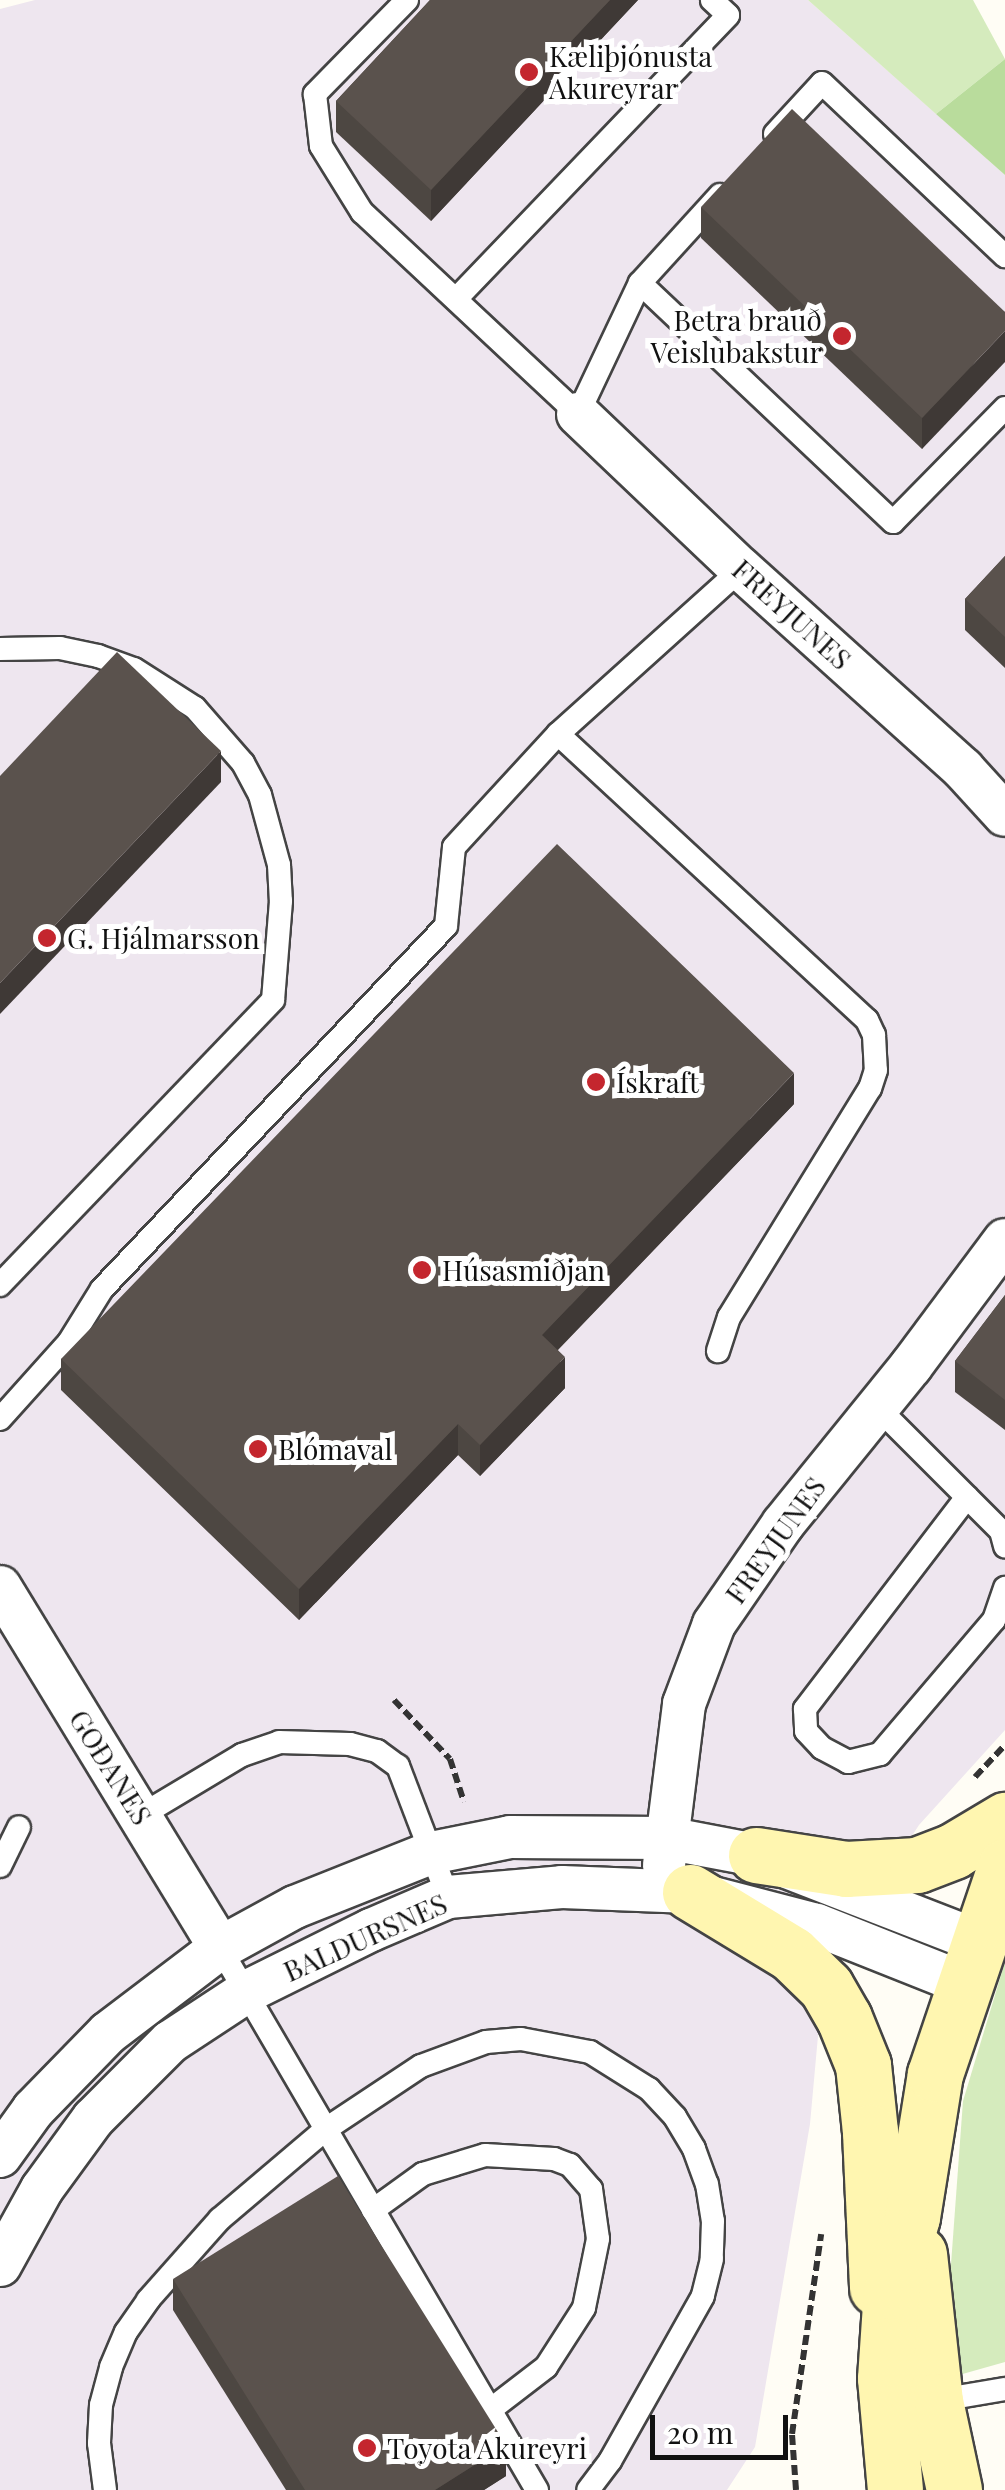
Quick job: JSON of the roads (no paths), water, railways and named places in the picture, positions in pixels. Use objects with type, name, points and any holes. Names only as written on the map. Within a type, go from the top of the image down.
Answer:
[{"type":"street","name":"FREYJUNES","points":[[578,414],[741,569],[963,769],[1005,815]]},
{"type":"street","name":"FREYJUNES","points":[[676,1892],[666,1838],[684,1704],[714,1624],[783,1524],[878,1408],[1005,1241]]},
{"type":"street","name":"GOÐANES","points":[[0,1588],[220,1948]]},
{"type":"street","points":[[756,1854],[846,1869],[916,1864],[953,1851],[1005,1820]]},
{"type":"street","name":"BALDURSNES","points":[[0,2156],[34,2110],[108,2033],[220,1948],[295,1907],[431,1853],[510,1837],[666,1838],[756,1854],[971,1963]]},
{"type":"street","points":[[895,2490],[902,2397],[891,2290],[912,2217],[935,2074],[1005,1868]]},
{"type":"street","name":"BALDURSNES","points":[[0,2265],[42,2189],[93,2120],[170,2042],[246,1992],[371,1930],[448,1898],[562,1887],[676,1892],[971,1963]]},
{"type":"street","points":[[676,1892],[792,1954],[826,1986],[844,2018],[863,2065],[902,2397],[954,2490]]},
{"type":"lane","points":[[407,0],[315,94],[321,146],[362,212],[578,414],[640,282],[731,182]]},
{"type":"lane","points":[[456,300],[728,15],[712,0]]},
{"type":"lane","points":[[757,154],[822,82],[1005,256]]},
{"type":"lane","points":[[640,282],[893,522],[1005,408]]},
{"type":"lane","points":[[0,1420],[69,1342],[102,1289],[446,926],[454,847],[558,734],[741,569]]},
{"type":"lane","points":[[0,649],[60,648],[98,656],[134,669],[196,708],[243,763],[260,795],[279,866],[281,901],[273,1000],[0,1285]]},
{"type":"lane","points":[[558,734],[866,1020],[874,1035],[876,1070],[870,1088],[729,1317],[718,1351]]},
{"type":"lane","points":[[878,1408],[1002,1531],[1005,1546]]},
{"type":"lane","points":[[967,1497],[805,1709],[806,1731],[822,1748],[848,1762],[880,1754],[994,1620],[1005,1588]]},
{"type":"lane","points":[[140,1816],[242,1755],[278,1742],[350,1744],[378,1751],[398,1766],[448,1898]]},
{"type":"lane","points":[[0,1866],[20,1827]]},
{"type":"lane","points":[[220,1948],[536,2490]]},
{"type":"lane","points":[[105,2490],[99,2444],[102,2405],[126,2332],[148,2300],[220,2219],[326,2129],[421,2066],[452,2051],[486,2042],[521,2039],[590,2052],[650,2088],[675,2117],[694,2148],[708,2184],[713,2221],[707,2277],[687,2330],[610,2461],[588,2490]]},
{"type":"lane","points":[[373,2210],[422,2174],[485,2155],[554,2159],[570,2165],[591,2188],[598,2239],[584,2308],[546,2367],[490,2410]]},
{"type":"lane","points":[[902,2397],[1005,2389]]},
{"type":"place","name":"Kæliþjónusta Akureyrar","points":[[529,72]]},
{"type":"place","name":"Betra brauð Veislubakstur","points":[[842,336]]},
{"type":"place","name":"G. Hjálmarsson","points":[[47,938]]},
{"type":"place","name":"Ískraft","points":[[596,1082]]},
{"type":"place","name":"Húsasmiðjan","points":[[422,1270]]},
{"type":"place","name":"Blómaval","points":[[258,1449]]},
{"type":"place","name":"Toyota Akureyri","points":[[367,2448]]}]
